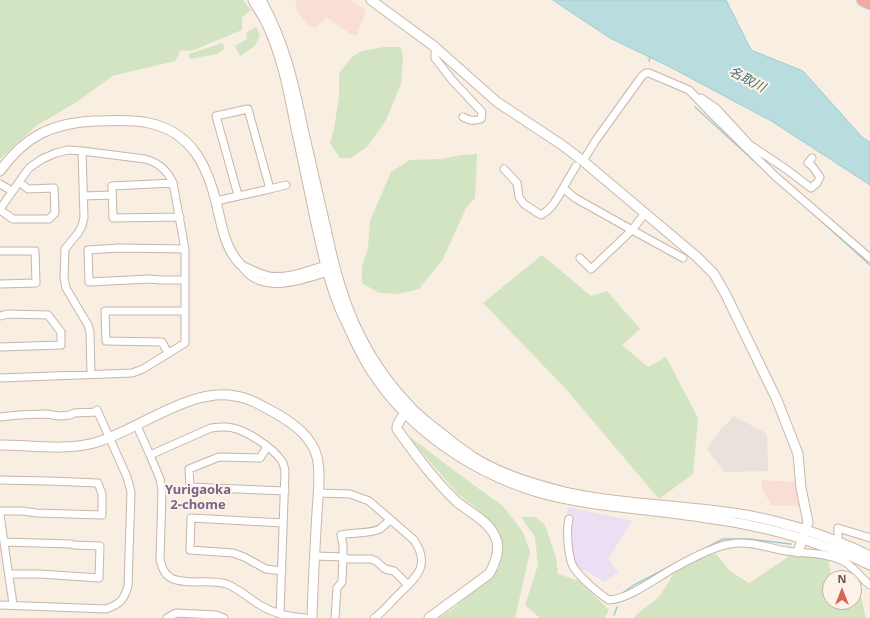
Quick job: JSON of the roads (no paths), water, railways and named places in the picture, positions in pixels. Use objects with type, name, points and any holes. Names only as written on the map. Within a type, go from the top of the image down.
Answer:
[{"type":"highway","points":[[863,0],[870,3]]},
{"type":"street","points":[[253,0],[265,20],[281,65],[289,95],[315,221],[331,267]]},
{"type":"street","points":[[260,0],[278,33],[289,67],[331,267],[346,322],[373,373],[439,443],[488,473],[534,491],[581,501],[724,520],[804,534],[838,541],[870,556]]},
{"type":"street","points":[[371,0],[435,47],[497,102],[562,145],[580,164],[645,213],[697,257],[714,274],[726,295],[777,400],[798,454],[801,488],[808,522],[798,552]]},
{"type":"street","points":[[435,47],[435,58],[452,80],[482,112],[481,119],[470,120],[463,117]]},
{"type":"street","points":[[504,169],[517,183],[518,197],[524,204],[541,215],[546,212],[554,204],[563,188],[596,140],[646,73],[690,91],[717,108],[750,145],[811,188],[817,183],[820,177],[808,163],[812,158]]},
{"type":"street","points":[[690,91],[775,176],[870,258]]},
{"type":"street","points":[[238,195],[216,116],[248,109],[270,189]]},
{"type":"street","points":[[0,171],[21,146],[34,136],[46,130],[76,122],[115,121],[149,123],[174,132],[196,151],[206,169],[228,247],[234,258],[246,273],[254,278],[274,284],[289,283],[331,267]]},
{"type":"street","points":[[0,378],[132,373],[143,369],[185,343],[185,248],[173,183],[163,168],[154,162],[145,159],[82,151],[68,150],[42,159],[29,168],[12,191],[0,209],[13,219],[49,219],[55,212],[54,188],[28,188],[19,182]]},
{"type":"street","points":[[82,151],[84,217],[82,226],[65,249],[64,277],[66,288],[88,325],[90,332],[91,374]]},
{"type":"street","points":[[173,183],[112,186],[113,218],[180,217]]},
{"type":"street","points":[[0,184],[12,191]]},
{"type":"street","points":[[216,201],[286,185]]},
{"type":"street","points":[[563,188],[575,198],[684,258]]},
{"type":"street","points":[[83,196],[112,195]]},
{"type":"street","points":[[580,258],[591,269],[632,230],[645,213]]},
{"type":"street","points":[[185,248],[119,248],[88,250],[89,282],[149,279],[185,280]]},
{"type":"street","points":[[0,251],[35,251],[36,283],[0,284]]},
{"type":"street","points":[[168,353],[162,342],[106,341],[105,310],[185,311]]},
{"type":"street","points":[[0,316],[8,314],[48,315],[60,332],[61,345],[0,347]]},
{"type":"street","points":[[0,445],[65,447],[95,443],[137,426],[198,398],[219,394],[228,394],[244,398],[285,419],[302,432],[309,440],[316,453],[318,463],[312,618]]},
{"type":"street","points":[[0,417],[32,414],[59,416],[97,411],[127,477],[131,492],[128,586],[125,597],[116,606],[106,609],[14,604],[0,605]]},
{"type":"street","points":[[408,411],[399,421],[397,429],[433,475],[456,500],[488,525],[495,536],[498,549],[495,564],[489,574],[429,618]]},
{"type":"street","points":[[137,426],[150,455],[162,491],[160,560],[162,568],[166,574],[178,581],[228,584],[261,606],[280,614],[305,618]]},
{"type":"street","points":[[150,455],[211,428],[222,427],[233,428],[247,434],[274,451],[283,461],[285,471],[285,491],[280,614]]},
{"type":"street","points":[[267,447],[260,458],[219,457],[189,469],[190,487],[285,491]]},
{"type":"street","points":[[0,480],[49,480],[98,483],[102,494],[102,515],[0,511]]},
{"type":"street","points":[[318,493],[350,494],[360,496],[369,501],[414,540],[420,548],[423,558],[422,568],[415,578],[374,618]]},
{"type":"street","points":[[0,515],[14,604]]},
{"type":"street","points":[[282,571],[266,569],[233,553],[190,550],[191,518],[283,523]]},
{"type":"street","points":[[570,519],[567,526],[567,536],[574,568],[610,600],[618,600],[629,595],[680,564],[704,553],[730,544],[762,546],[787,551],[821,554],[845,558],[870,565]]},
{"type":"street","points":[[335,618],[337,588],[342,582],[343,545],[341,535],[352,532],[370,532],[379,529],[390,520]]},
{"type":"street","points":[[838,541],[838,528],[870,538]]},
{"type":"street","points":[[804,534],[845,558],[870,585]]},
{"type":"street","points":[[4,542],[100,546],[100,578],[40,574],[10,574]]},
{"type":"street","points":[[315,556],[376,560],[385,569],[394,572],[408,585]]},
{"type":"street","points":[[167,618],[176,613],[216,615],[224,618]]},
{"type":"water","name":"名取川","points":[[553,0],[726,0],[751,50],[803,71],[862,137],[870,142],[870,185],[773,122],[670,67],[610,38]]},
{"type":"waterway","points":[[649,61],[650,57]]},
{"type":"waterway","points":[[695,107],[764,170]]},
{"type":"waterway","points":[[791,194],[870,265]]},
{"type":"waterway","points":[[621,594],[634,585],[723,539],[749,539],[791,544]]},
{"type":"waterway","points":[[614,615],[617,607]]},
{"type":"district","name":"Yurigaoka 2-chome","points":[[198,498]]}]
